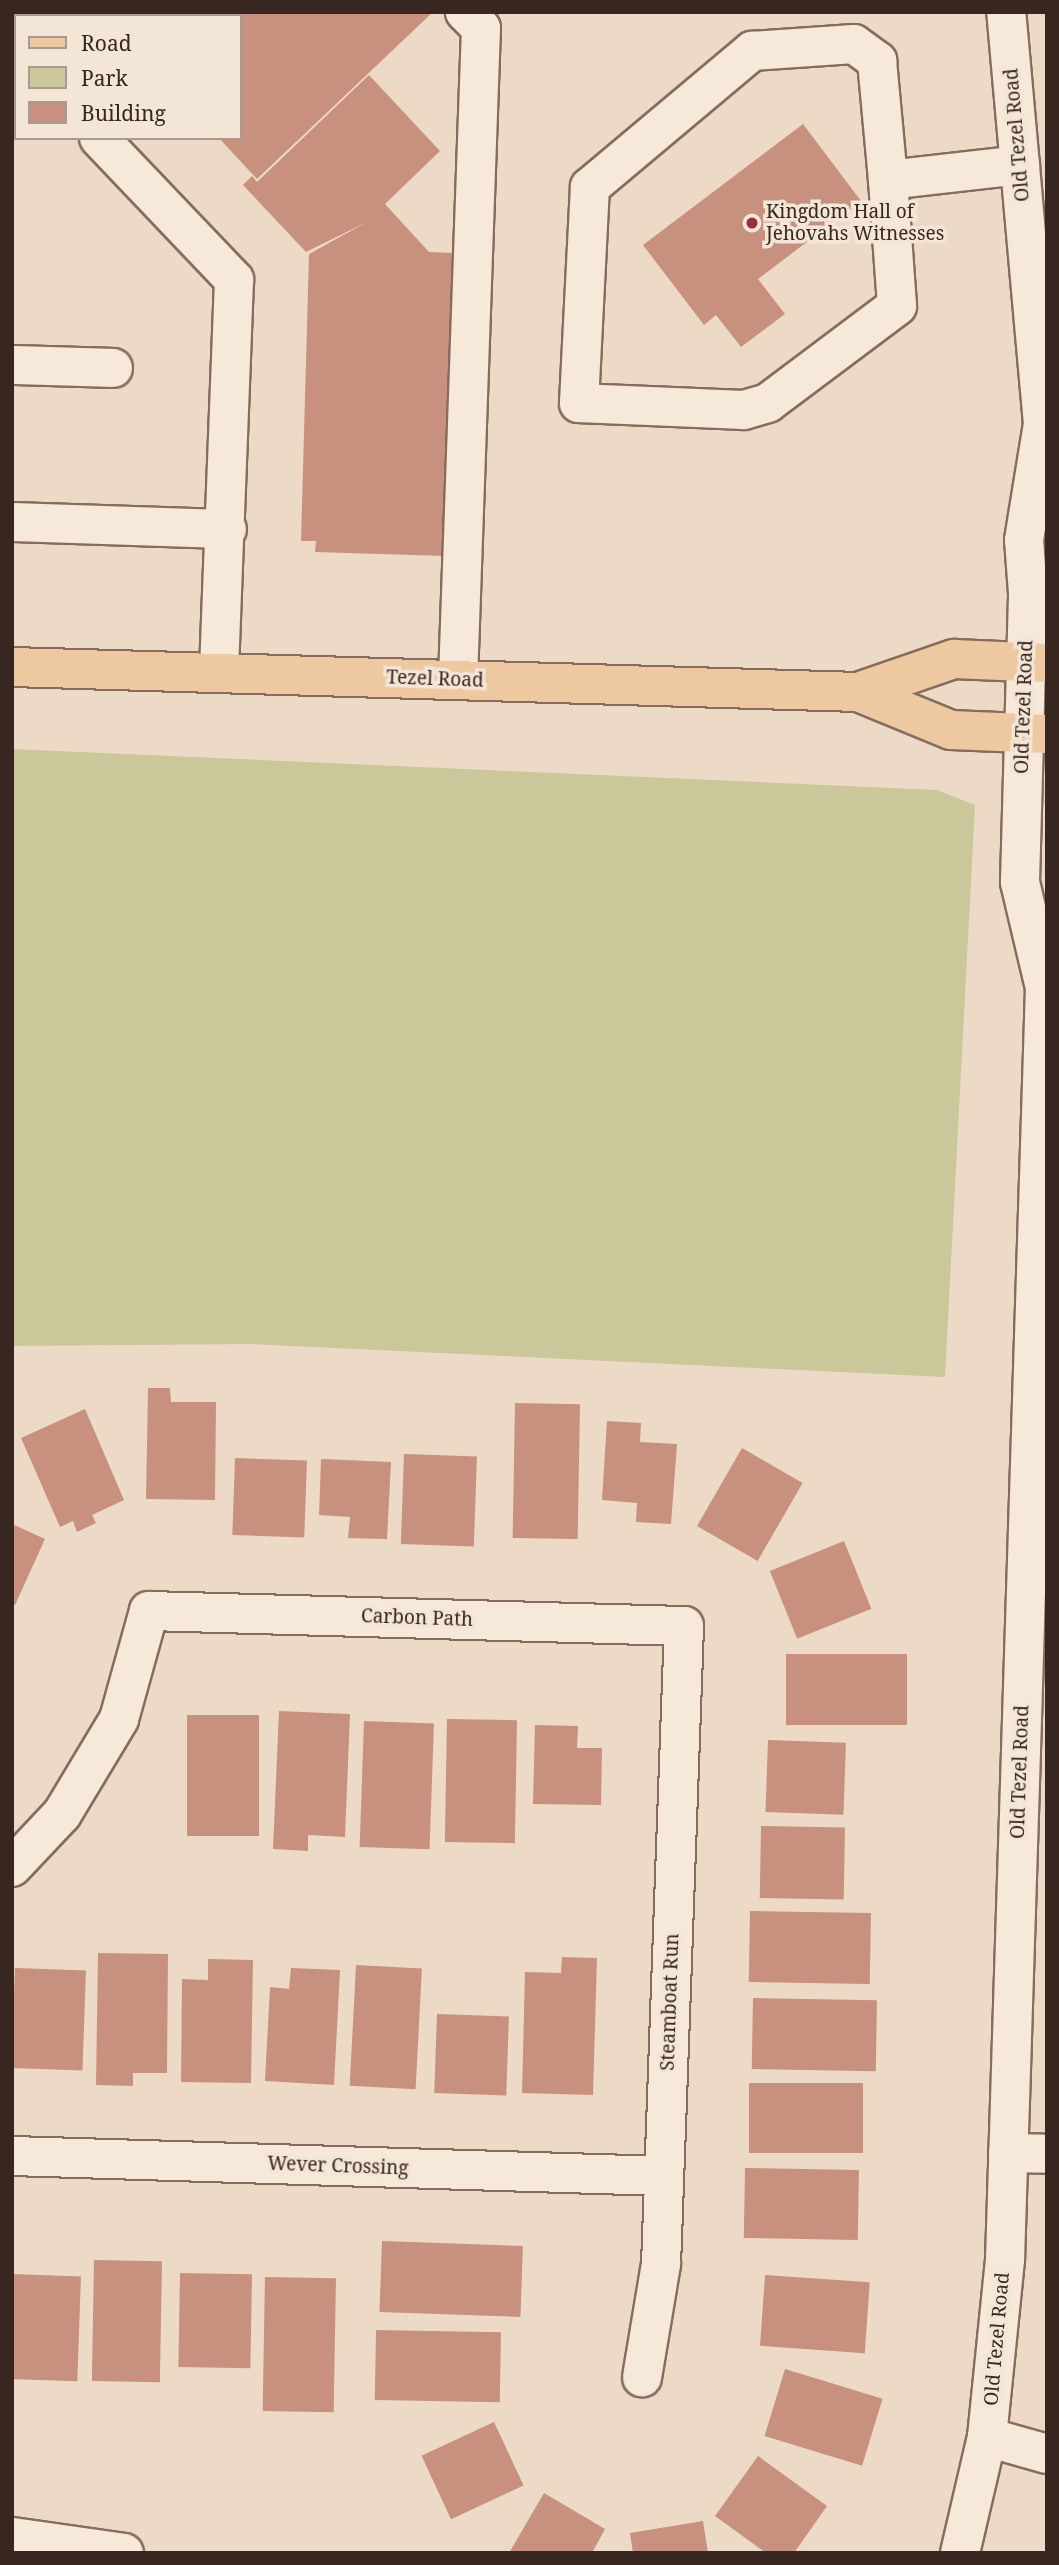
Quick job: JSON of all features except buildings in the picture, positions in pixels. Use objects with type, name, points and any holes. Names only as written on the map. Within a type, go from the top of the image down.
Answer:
[{"type":"main road","name":"Tezel Road","points":[[858,692],[954,659],[1036,663]]},
{"type":"main road","name":"Tezel Road","points":[[12,667],[858,692],[951,730],[1035,734]]},
{"type":"street","points":[[458,680],[481,28],[465,12]]},
{"type":"street","name":"Old Tezel Road","points":[[960,2553],[987,2437],[1005,2260],[1040,1375],[1046,985],[1020,882],[1035,734],[1036,663],[1024,540],[1045,429],[1038,265],[1020,165],[1006,12]]},
{"type":"street","points":[[854,44],[877,61],[888,180],[897,306],[768,403],[743,410],[579,403],[590,187],[752,51],[854,44]]},
{"type":"street","points":[[101,140],[234,280],[227,529],[219,673]]},
{"type":"street","points":[[888,180],[1020,165]]},
{"type":"street","points":[[12,365],[113,368]]},
{"type":"street","points":[[12,522],[227,529]]},
{"type":"street","name":"Carbon Path","points":[[12,1867],[62,1814],[120,1719],[149,1611],[684,1626]]},
{"type":"street","name":"Steamboat Run","points":[[642,2377],[661,2264],[684,1626]]},
{"type":"street","points":[[1008,2153],[1047,2154]]},
{"type":"street","name":"Wever Crossing","points":[[12,2156],[663,2176]]},
{"type":"street","points":[[987,2437],[1047,2454]]},
{"type":"street","points":[[12,2537],[124,2553]]},
{"type":"green space","points":[[12,749],[937,790],[975,805],[945,1377],[251,1344],[12,1346]]},
{"type":"place","name":"Kingdom Hall of Jehovahs Witnesses","points":[[752,223]]}]
